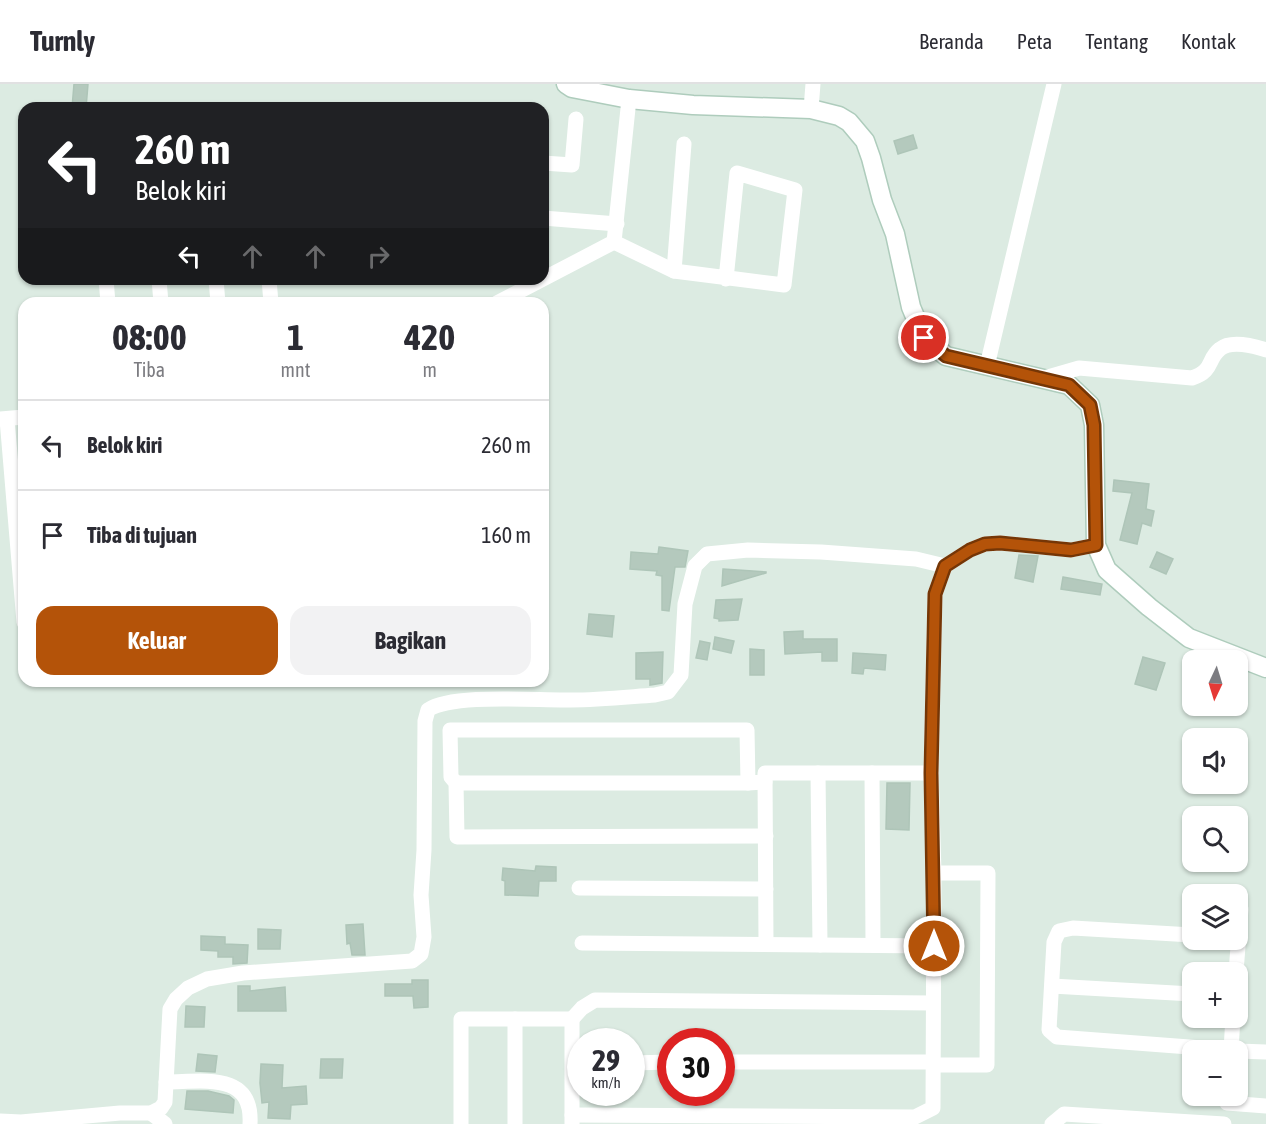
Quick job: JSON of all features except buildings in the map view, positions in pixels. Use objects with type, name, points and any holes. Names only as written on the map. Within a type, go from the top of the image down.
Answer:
[{"type":"street","points":[[566,84],[572,88],[629,99],[693,105],[811,109],[839,116],[849,122],[865,141],[871,158],[894,234],[911,307],[924,338],[946,356],[1069,385],[1090,405],[1094,425],[1096,545],[1107,570],[1189,638],[1266,668]]},
{"type":"street","points":[[811,109],[813,84]]},
{"type":"street","points":[[987,366],[1054,84]]},
{"type":"street","points":[[614,242],[629,99]]},
{"type":"street","points":[[549,163],[572,165],[576,119]]},
{"type":"street","points":[[674,271],[684,144]]},
{"type":"street","points":[[614,242],[674,271],[726,279],[784,285],[795,190],[737,173],[726,279]]},
{"type":"street","points":[[549,218],[617,224]]},
{"type":"street","points":[[549,271],[614,242]]},
{"type":"street","points":[[504,297],[517,286]]},
{"type":"street","points":[[1039,379],[1079,369],[1192,378],[1202,375],[1219,349],[1228,345],[1266,350]]},
{"type":"street","points":[[18,418],[3,419],[18,474]]},
{"type":"street","points":[[572,1119],[915,1120],[933,1108],[934,873],[931,773],[935,594],[945,566],[970,550],[985,544],[1000,543],[1071,550],[1096,545]]},
{"type":"street","points":[[0,1121],[119,1119],[151,1113],[161,1108],[165,1102],[170,1009],[176,999],[188,988],[207,979],[243,973],[412,962],[421,954],[424,937],[421,895],[424,850],[425,721],[428,710],[433,706],[455,701],[574,700],[655,696],[668,692],[681,675],[686,604],[695,566],[708,554],[747,550],[821,552],[916,559],[945,566]]},
{"type":"street","points":[[748,783],[747,730],[450,730],[451,777],[456,783],[457,837],[766,836]]},
{"type":"street","points":[[766,944],[765,773],[931,773]]},
{"type":"street","points":[[818,773],[820,945]]},
{"type":"street","points":[[872,773],[873,945]]},
{"type":"street","points":[[456,783],[765,782]]},
{"type":"street","points":[[735,1062],[987,1065],[988,873],[934,873]]},
{"type":"street","points":[[579,888],[766,889]]},
{"type":"street","points":[[1182,935],[1062,929],[1059,931],[1054,942],[1048,1026],[1053,1036],[1182,1046]]},
{"type":"street","points":[[582,943],[934,946]]},
{"type":"street","points":[[1052,986],[1182,993]]},
{"type":"street","points":[[573,1028],[572,1019],[582,1008],[595,1000],[932,1003]]},
{"type":"street","points":[[461,1124],[461,1019],[572,1019]]},
{"type":"street","points":[[515,1019],[515,1124]]},
{"type":"street","points":[[1248,1051],[1266,1052]]},
{"type":"street","points":[[166,1082],[221,1082],[236,1086],[246,1101],[250,1124]]},
{"type":"street","points":[[1248,1103],[1266,1106]]},
{"type":"street","points":[[1052,1124],[1064,1114],[1104,1120],[1225,1124],[1226,1106]]},
{"type":"street","points":[[151,1113],[165,1124]]},
{"type":"route","points":[[924,338],[946,356],[1069,385],[1090,405],[1094,425],[1096,545],[1071,550],[1000,543],[985,544],[970,550],[945,566],[935,594],[931,773],[934,946]]}]
